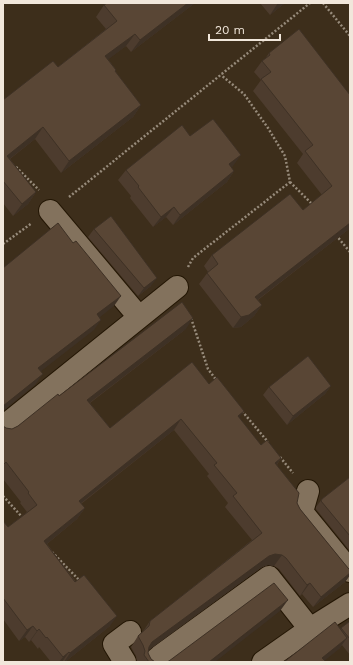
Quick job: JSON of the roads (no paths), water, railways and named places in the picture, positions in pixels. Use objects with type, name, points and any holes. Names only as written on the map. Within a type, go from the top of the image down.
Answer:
[{"type":"lane","points":[[53,209],[139,317]]},
{"type":"lane","points":[[3,427],[176,287]]},
{"type":"lane","points":[[308,491],[302,512],[350,571]]},
{"type":"lane","points":[[153,662],[269,577],[310,629]]},
{"type":"lane","points":[[263,662],[310,629],[350,604]]},
{"type":"lane","points":[[125,662],[114,644],[130,632]]}]
